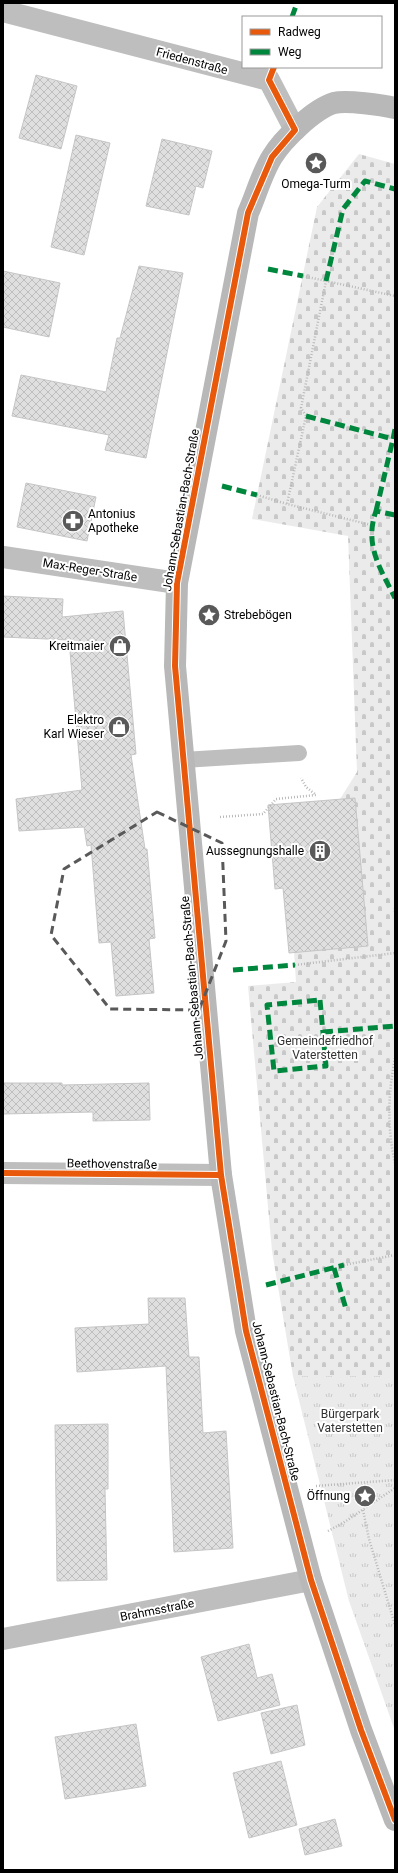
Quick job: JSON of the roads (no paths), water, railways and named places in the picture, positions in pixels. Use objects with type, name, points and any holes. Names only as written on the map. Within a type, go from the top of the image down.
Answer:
[{"type":"street","name":"Friedenstraße","points":[[3,11],[269,80],[295,130]]},
{"type":"street","points":[[295,130],[323,108],[335,103],[380,104],[395,108]]},
{"type":"street","name":"Johann-Sebastian-Bach-Straße","points":[[295,130],[272,157],[248,213],[177,583],[175,666],[220,1175],[246,1331],[311,1580],[361,1730],[395,1820]]},
{"type":"street","name":"Max-Reger-Straße","points":[[3,557],[177,583]]},
{"type":"street","name":"Beethovenstraße","points":[[3,1174],[220,1175]]},
{"type":"street","name":"Brahmsstraße","points":[[3,1639],[311,1580]]},
{"type":"lane","points":[[183,760],[299,753]]},
{"type":"place","name":"Omega-Turm","points":[[316,163]]},
{"type":"place","name":"Antonius Apotheke","points":[[73,521]]},
{"type":"place","name":"Strebebögen","points":[[209,615]]},
{"type":"place","name":"Kreitmaier","points":[[120,646]]},
{"type":"place","name":"Elektro Karl Wieser","points":[[119,727]]},
{"type":"place","name":"Aussegnungshalle","points":[[320,851]]},
{"type":"place","name":"Öffnung","points":[[365,1496]]},
{"type":"park label","name":"Gemeindefriedhof Vaterstetten","points":[[325,1048]]},
{"type":"park label","name":"Bürgerpark Vaterstetten","points":[[350,1421]]}]
